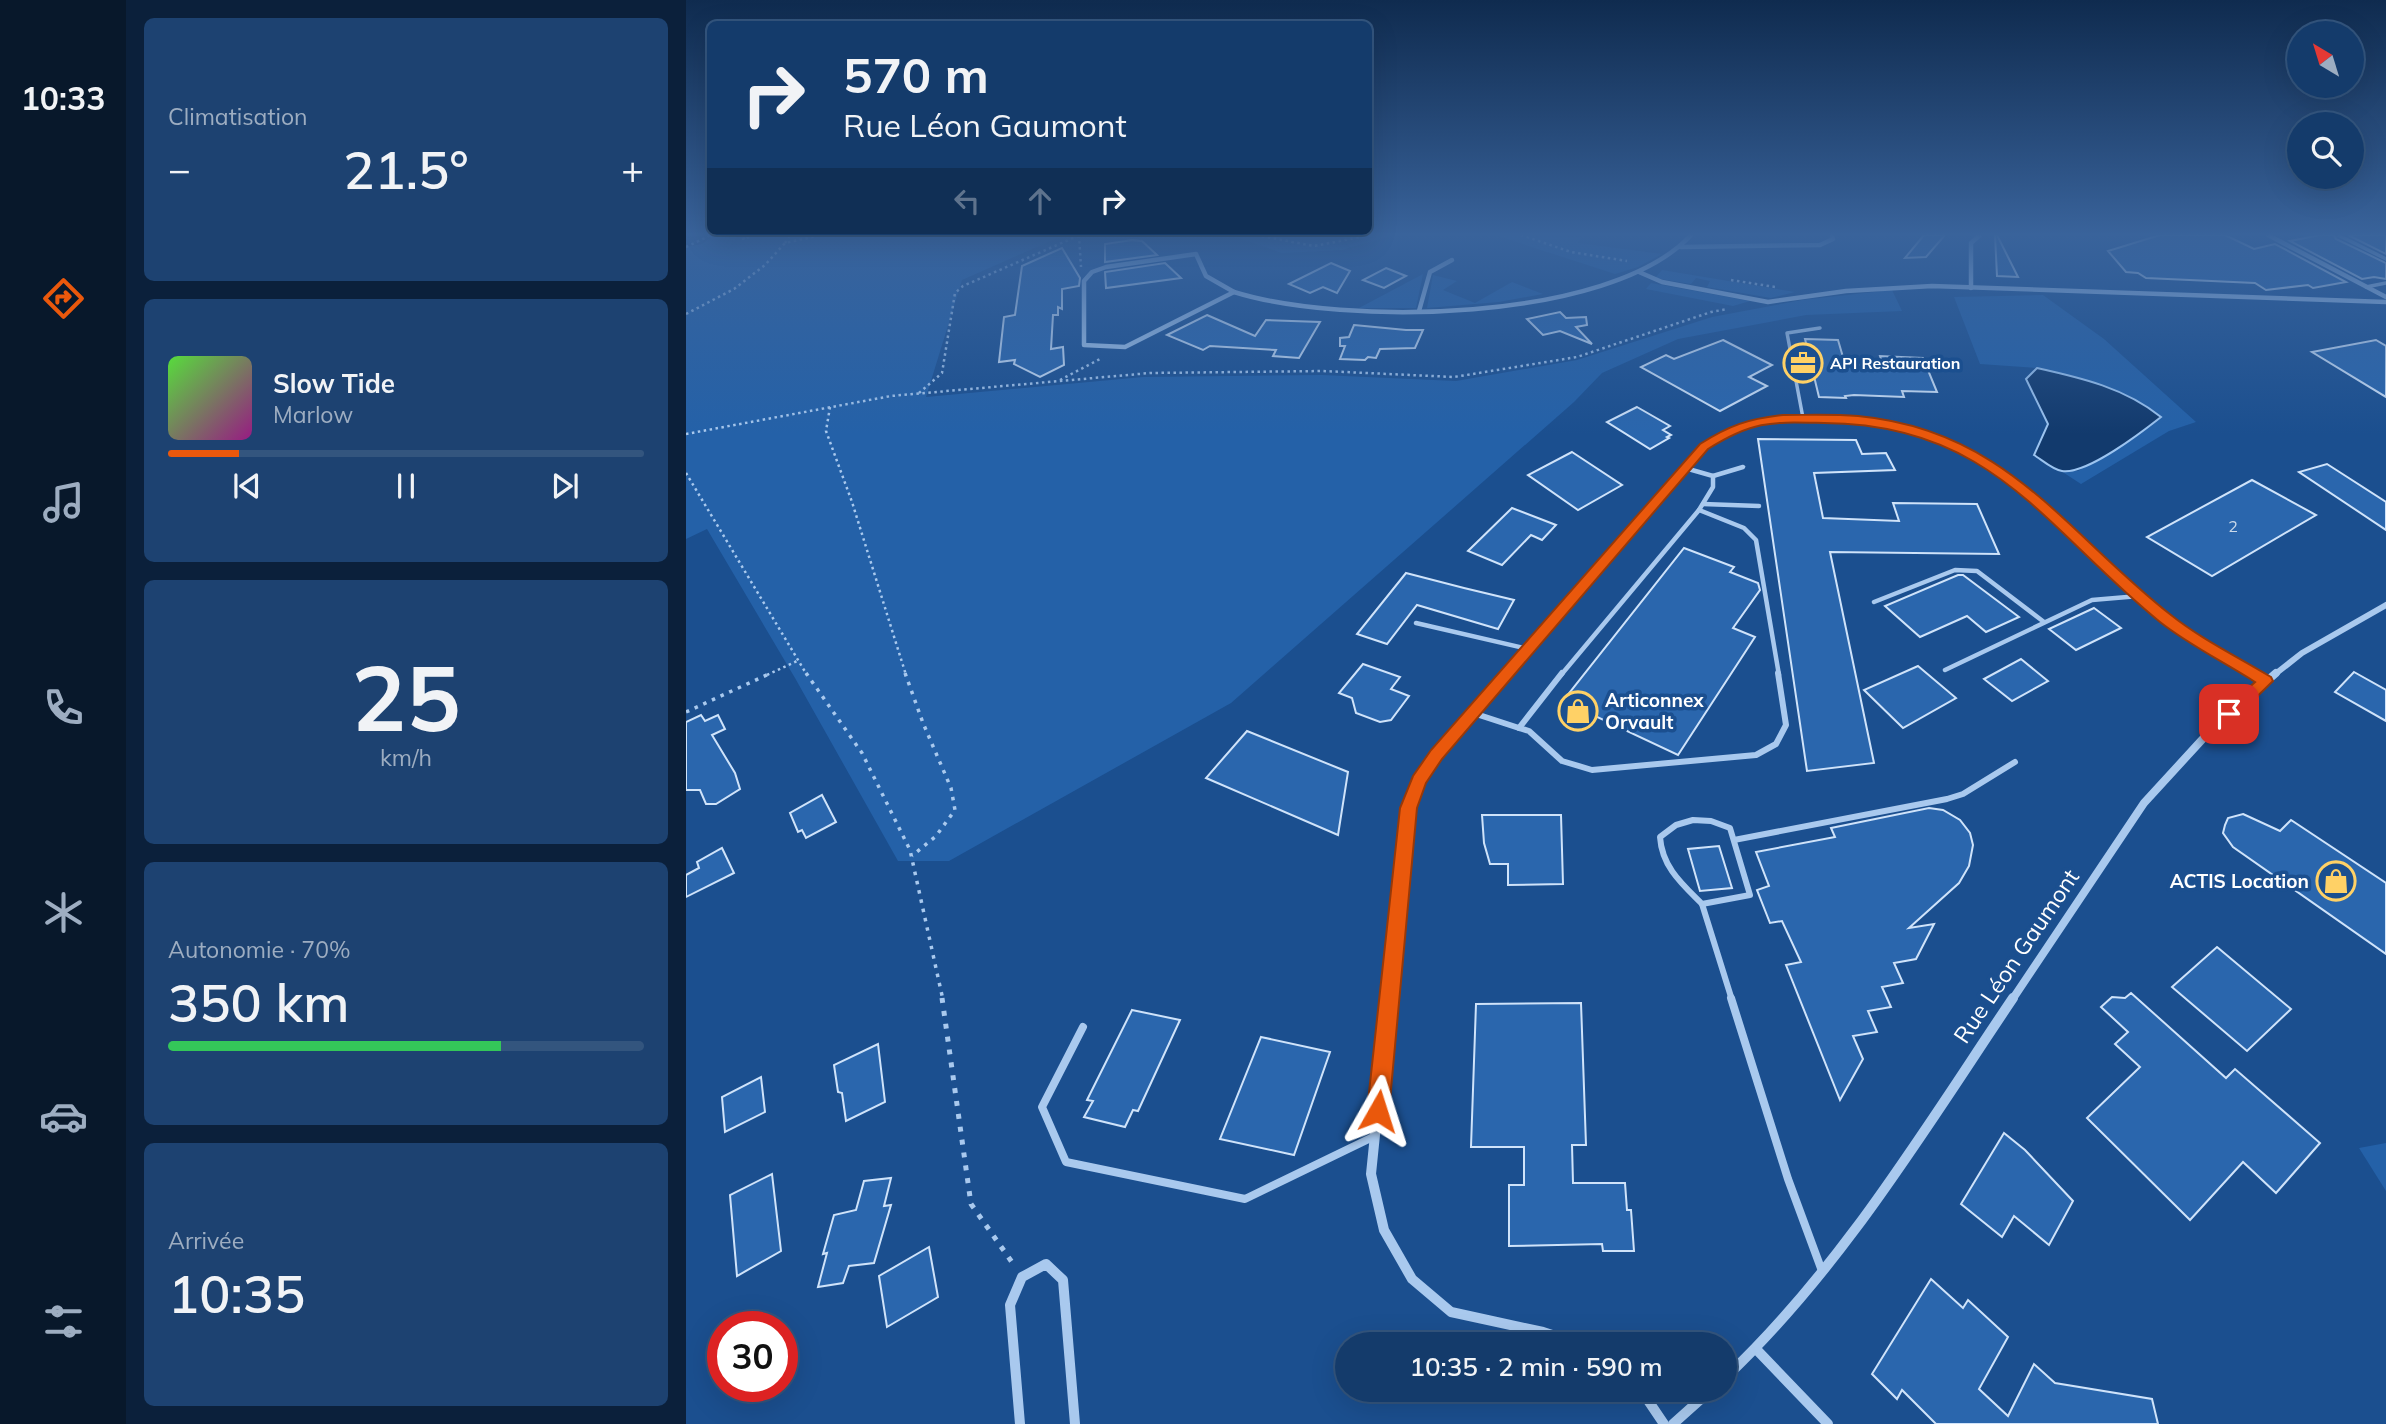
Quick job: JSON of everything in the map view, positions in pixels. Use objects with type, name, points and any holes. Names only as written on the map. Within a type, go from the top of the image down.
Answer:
[{"type":"street","points":[[1084,301],[1084,345],[1120,348],[1216,301]]},
{"type":"street","points":[[1279,301],[1310,308],[1419,311],[1523,301]]},
{"type":"street","points":[[1419,311],[1422,301]]},
{"type":"street","points":[[1543,1332],[1451,1312],[1412,1279],[1384,1230],[1371,1174],[1408,808],[1430,763],[1704,446],[1732,429],[1755,422],[1803,418],[1885,423],[1945,442],[1984,460],[2022,487],[2167,620],[2266,681]]},
{"type":"street","name":"Rue Léon Gaumont","points":[[1737,1367],[1824,1274],[1854,1234],[2144,803],[2210,731],[2266,681],[2302,653],[2386,605]]},
{"type":"street","points":[[1020,1424],[1010,1305],[1022,1277],[1046,1264],[1063,1280],[1075,1424]]},
{"type":"street","points":[[1756,1349],[1828,1424]]},
{"type":"street","points":[[1649,1402],[1664,1424]]},
{"type":"street","points":[[1673,1424],[1698,1402]]},
{"type":"lane","points":[[1803,418],[1787,333],[1820,328]]},
{"type":"lane","points":[[1685,468],[1713,477],[1743,467]]},
{"type":"lane","points":[[1519,728],[1531,710],[1701,507],[1713,487],[1713,477]]},
{"type":"lane","points":[[1701,507],[1759,506]]},
{"type":"lane","points":[[1473,713],[1529,731],[1562,761],[1592,770],[1732,759],[1756,755],[1776,744],[1786,725],[1756,540],[1744,528],[1701,507]]},
{"type":"lane","points":[[1874,602],[1955,570],[1977,571],[2044,622]]},
{"type":"lane","points":[[1945,670],[2092,600],[2139,596]]},
{"type":"lane","points":[[1416,622],[1528,649]]},
{"type":"lane","points":[[1734,840],[1947,799],[1963,794],[2015,762]]},
{"type":"lane","points":[[1702,904],[1750,895],[1730,828],[1712,819],[1691,818],[1670,827],[1660,837],[1660,850],[1670,871],[1702,904],[1788,1179],[1824,1274]]},
{"type":"lane","points":[[1083,1027],[1042,1107],[1066,1162],[1245,1199],[1375,1136]]},
{"type":"path","points":[[686,314],[710,301]]},
{"type":"path","points":[[918,394],[942,373],[954,301]]},
{"type":"path","points":[[686,434],[830,407],[918,394],[1163,372],[1322,371],[1454,377],[1577,357],[1711,312],[1734,308]]},
{"type":"path","points":[[1056,382],[1120,348]]},
{"type":"path","points":[[830,407],[826,431],[852,502],[889,625],[923,723],[950,788],[955,810],[936,836],[912,856]]},
{"type":"path","points":[[686,473],[797,661],[862,753],[912,856],[945,1010],[971,1204],[1022,1277]]},
{"type":"path","points":[[686,712],[797,661]]},
{"type":"shaded area","points":[[686,301],[955,301],[926,397],[1143,377],[1322,375],[1456,381],[1577,360],[1712,317],[1794,301],[1897,301],[1902,311],[1806,315],[1678,339],[1602,373],[1574,402],[1231,703],[949,861],[898,861],[707,529],[686,539]]},
{"type":"shaded area","points":[[1371,301],[1417,301],[1416,308],[1359,308]]},
{"type":"shaded area","points":[[1428,301],[1502,301],[1499,302],[1427,308]]},
{"type":"shaded area","points":[[1710,301],[1748,301],[1733,306]]},
{"type":"shaded area","points":[[1956,301],[2052,301],[2104,339],[2196,422],[2169,431],[2081,484],[2061,471],[2078,471],[2145,430],[2037,368],[1980,364]]},
{"type":"shaded area","points":[[2037,368],[2087,380],[2118,391],[2161,417],[2099,460],[2072,470],[2062,471],[2051,467],[2034,455],[2048,424],[2026,379]]},
{"type":"shaded area","points":[[2386,1143],[2386,1191],[2359,1148]]},
{"type":"building","points":[[1017,301],[1062,301],[1062,309],[1058,307],[1058,315],[1053,315],[1051,349],[1063,347],[1064,365],[1040,377],[1014,364],[1015,360],[999,362],[1004,317],[1015,315]]},
{"type":"building","points":[[1560,312],[1566,318],[1586,317],[1587,325],[1576,327],[1592,344],[1560,331],[1543,335],[1527,319]]},
{"type":"building","points":[[1207,315],[1255,336],[1266,320],[1320,322],[1299,358],[1273,356],[1276,350],[1210,346],[1203,350],[1167,335]]},
{"type":"building","points":[[1354,325],[1423,330],[1415,348],[1380,349],[1376,358],[1368,357],[1365,360],[1340,359],[1345,346],[1340,346],[1340,338],[1349,337]]},
{"type":"building","points":[[1805,339],[1838,340],[1845,364],[1883,366],[1880,356],[1923,358],[1937,392],[1902,391],[1904,397],[1819,397]]},
{"type":"building","points":[[1723,340],[1772,365],[1749,377],[1767,386],[1720,411],[1641,367],[1666,355],[1674,359]]},
{"type":"building","points":[[2376,340],[2386,346],[2386,397],[2312,352]]},
{"type":"building","points":[[1637,407],[1670,426],[1663,430],[1671,435],[1667,437],[1669,438],[1650,449],[1607,422]]},
{"type":"building","points":[[1758,439],[1856,440],[1862,454],[1886,453],[1895,470],[1814,473],[1823,518],[1899,521],[1893,503],[1977,504],[1999,554],[1830,552],[1874,763],[1807,771]]},
{"type":"building","points":[[1572,452],[1622,485],[1578,510],[1528,475]]},
{"type":"building","points":[[2327,464],[2386,502],[2386,530],[2299,472]]},
{"type":"building","points":[[2252,480],[2316,515],[2212,576],[2147,537]]},
{"type":"building","points":[[1512,508],[1556,525],[1542,540],[1531,535],[1502,565],[1468,551]]},
{"type":"building","points":[[1684,548],[1734,567],[1730,572],[1758,583],[1760,590],[1733,628],[1755,637],[1678,755],[1563,701]]},
{"type":"building","points":[[1406,573],[1514,600],[1498,629],[1417,605],[1387,644],[1357,634]]},
{"type":"building","points":[[1963,575],[2019,617],[1986,632],[1967,616],[1920,637],[1885,606]]},
{"type":"building","points":[[2094,608],[2121,628],[2076,650],[2049,629]]},
{"type":"building","points":[[2021,659],[2048,681],[2012,701],[1984,679]]},
{"type":"building","points":[[1363,664],[1400,677],[1391,689],[1409,696],[1391,720],[1380,722],[1356,713],[1352,698],[1339,693]]},
{"type":"building","points":[[1918,666],[1956,698],[1903,728],[1864,690]]},
{"type":"building","points":[[2354,672],[2386,690],[2386,721],[2335,692]]},
{"type":"building","points":[[701,715],[705,721],[718,715],[725,729],[712,735],[735,773],[740,789],[716,804],[706,804],[700,790],[686,790],[686,722]]},
{"type":"building","points":[[1247,731],[1348,772],[1338,835],[1206,778]]},
{"type":"building","points":[[822,795],[836,822],[806,838],[802,830],[798,832],[790,813]]},
{"type":"building","points":[[1929,808],[1943,810],[1960,820],[1970,833],[1973,845],[1969,866],[1959,883],[1909,928],[1934,924],[1916,959],[1894,963],[1903,983],[1882,987],[1891,1007],[1868,1011],[1877,1032],[1853,1036],[1863,1059],[1840,1100],[1786,965],[1801,962],[1782,921],[1770,923],[1757,890],[1769,886],[1756,852],[1835,837],[1831,828]]},
{"type":"building","points":[[2243,814],[2280,831],[2291,820],[2386,883],[2386,954],[2233,847],[2223,833],[2225,825],[2228,818]]},
{"type":"building","points":[[1482,815],[1561,815],[1563,884],[1508,885],[1508,864],[1490,864],[1484,843]]},
{"type":"building","points":[[1719,846],[1732,888],[1700,891],[1688,849]]},
{"type":"building","points":[[722,848],[734,873],[686,897],[686,875],[699,868],[697,862]]},
{"type":"building","points":[[2217,947],[2291,1009],[2247,1051],[2172,987]]},
{"type":"building","points":[[2131,993],[2226,1078],[2235,1069],[2320,1143],[2276,1193],[2243,1162],[2190,1220],[2087,1118],[2140,1067],[2115,1044],[2128,1032],[2101,1007],[2112,997],[2125,998]]},
{"type":"building","points":[[1581,1003],[1586,1145],[1572,1145],[1573,1183],[1625,1183],[1627,1210],[1631,1210],[1634,1251],[1603,1251],[1602,1244],[1509,1246],[1509,1185],[1524,1185],[1524,1147],[1471,1147],[1476,1004]]},
{"type":"building","points":[[1132,1010],[1180,1020],[1138,1111],[1133,1110],[1125,1127],[1084,1117],[1093,1101],[1087,1100]]},
{"type":"building","points":[[1261,1037],[1330,1052],[1294,1155],[1220,1139]]},
{"type":"building","points":[[878,1044],[885,1102],[846,1121],[834,1065]]},
{"type":"building","points":[[761,1077],[765,1112],[725,1132],[722,1097]]},
{"type":"building","points":[[2004,1133],[2025,1150],[2073,1201],[2049,1245],[2014,1216],[2002,1237],[1961,1204]]},
{"type":"building","points":[[772,1174],[781,1251],[737,1276],[730,1195]]},
{"type":"building","points":[[891,1178],[884,1206],[891,1205],[874,1263],[849,1266],[843,1283],[818,1287],[827,1253],[823,1254],[834,1215],[856,1210],[864,1181]]},
{"type":"building","points":[[929,1247],[938,1297],[887,1327],[879,1276]]},
{"type":"building","points":[[1931,1279],[1963,1308],[1968,1300],[2008,1337],[1979,1389],[2008,1416],[2034,1364],[2055,1383],[2152,1399],[2158,1424],[1936,1424],[1902,1390],[1897,1399],[1872,1374]]},
{"type":"place","name":"API Restauration","points":[[1803,363]]},
{"type":"place","name":"Articonnex Orvault","points":[[1578,711]]},
{"type":"place","name":"ACTIS Location","points":[[2336,881]]},
{"type":"route","points":[[1378,1111],[1408,808],[1419,781],[1436,754],[1704,446],[1732,429],[1755,422],[1783,419],[1858,419],[1910,429],[1957,446],[1984,460],[2022,487],[2167,620],[2266,681],[2229,714]]}]
